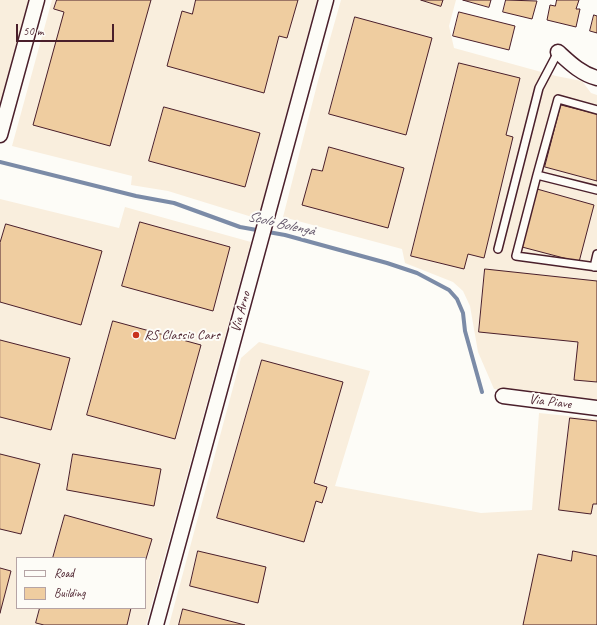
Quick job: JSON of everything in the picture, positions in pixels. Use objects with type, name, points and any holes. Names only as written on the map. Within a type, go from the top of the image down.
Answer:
[{"type":"street","points":[[0,136],[37,0]]},
{"type":"street","name":"Via Arno","points":[[156,625],[326,0]]},
{"type":"street","points":[[558,52],[590,76],[597,78]]},
{"type":"street","name":"Via Piave","points":[[503,396],[597,408]]},
{"type":"lane","points":[[498,249],[539,88],[558,52]]},
{"type":"lane","points":[[597,110],[558,99],[516,256],[596,267],[597,254]]},
{"type":"lane","points":[[537,175],[597,190]]},
{"type":"shaded area","points":[[0,0],[29,0],[0,105]]},
{"type":"shaded area","points":[[52,0],[317,0],[260,211],[252,217],[168,191],[131,185],[132,176],[12,146]]},
{"type":"shaded area","points":[[341,0],[456,0],[449,26],[454,48],[556,76],[582,81],[591,93],[597,95],[597,401],[494,389],[478,352],[470,306],[463,291],[453,282],[405,263],[402,249],[283,217],[318,81]]},
{"type":"shaded area","points":[[0,199],[119,228],[125,207],[251,242],[146,625],[0,625]]},
{"type":"shaded area","points":[[259,342],[370,371],[335,486],[481,513],[532,510],[539,413],[597,419],[597,625],[169,625],[241,358]]},
{"type":"building","points":[[57,0],[151,0],[110,146],[33,125],[64,12],[54,9]]},
{"type":"building","points":[[196,0],[298,0],[287,38],[279,36],[264,93],[167,66],[182,11],[192,14]]},
{"type":"building","points":[[421,0],[443,0],[441,6]]},
{"type":"building","points":[[463,0],[491,0],[489,7]]},
{"type":"building","points":[[506,0],[537,1],[532,19],[503,12]]},
{"type":"building","points":[[557,0],[579,0],[576,9],[580,9],[576,27],[547,20],[550,5],[555,6]]},
{"type":"building","points":[[459,12],[515,26],[509,50],[453,36]]},
{"type":"building","points":[[594,15],[597,16],[597,33],[590,31]]},
{"type":"building","points":[[355,17],[432,38],[406,135],[329,114]]},
{"type":"building","points":[[459,63],[520,78],[506,135],[513,137],[484,258],[468,254],[464,269],[411,256]]},
{"type":"building","points":[[561,105],[597,114],[597,181],[545,167]]},
{"type":"building","points":[[164,107],[260,133],[245,187],[149,161]]},
{"type":"building","points":[[329,147],[404,168],[388,228],[302,205],[312,169],[322,171]]},
{"type":"building","points":[[537,189],[594,205],[579,262],[522,247]]},
{"type":"building","points":[[140,222],[230,247],[213,311],[122,286]]},
{"type":"building","points":[[6,224],[102,251],[81,325],[0,302],[0,243]]},
{"type":"building","points":[[485,269],[597,281],[597,382],[574,380],[578,342],[479,332]]},
{"type":"building","points":[[113,321],[201,345],[175,439],[87,415]]},
{"type":"building","points":[[0,340],[70,358],[51,430],[0,417]]},
{"type":"building","points":[[262,360],[343,382],[314,483],[327,487],[322,503],[316,501],[304,542],[217,518]]},
{"type":"building","points":[[570,418],[597,421],[597,504],[593,504],[591,514],[559,510]]},
{"type":"building","points":[[0,454],[40,464],[21,534],[0,529]]},
{"type":"building","points":[[73,454],[161,469],[154,506],[67,490]]},
{"type":"building","points":[[65,515],[152,539],[146,559],[146,557],[53,557]]},
{"type":"building","points":[[198,551],[266,567],[258,603],[190,586]]},
{"type":"building","points":[[573,551],[597,556],[597,625],[523,625],[538,554],[571,561]]},
{"type":"building","points":[[0,568],[11,571],[0,613]]},
{"type":"building","points":[[40,609],[131,609],[127,625],[44,625],[36,623]]},
{"type":"building","points":[[183,609],[245,625],[179,625]]},
{"type":"waterway","name":"Scolo Bolengà","points":[[0,162],[136,196],[174,203],[240,227],[285,235],[387,263],[417,273],[449,290],[457,299],[463,313],[465,331],[482,392]]},
{"type":"place","name":"RS Classic Cars","points":[[136,335]]}]
